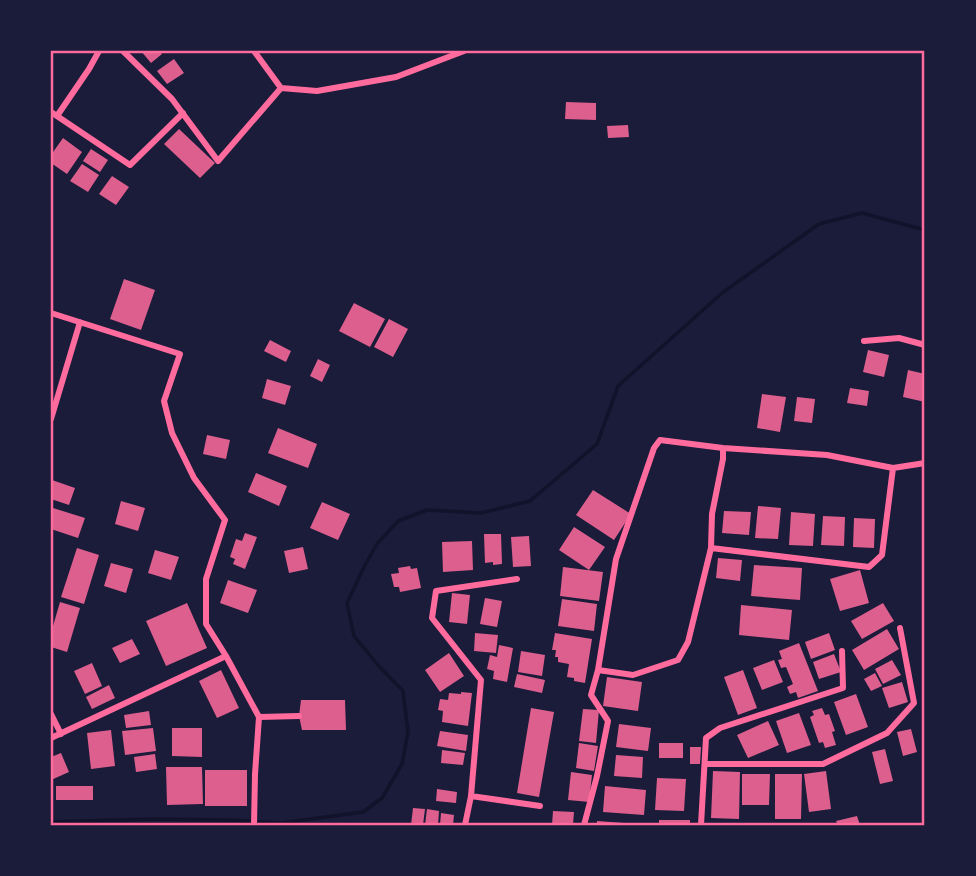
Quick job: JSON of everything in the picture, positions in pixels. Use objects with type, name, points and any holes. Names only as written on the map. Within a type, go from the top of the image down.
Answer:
[{"type":"street","points":[[99,51],[89,69],[54,114],[130,165],[183,113]]},
{"type":"street","points":[[123,51],[172,99],[218,161],[282,88]]},
{"type":"street","points":[[254,51],[282,88],[317,90],[396,77],[464,51]]},
{"type":"street","points":[[51,313],[180,354],[164,401],[172,433],[194,478],[225,520],[206,579],[206,624],[258,717],[254,825]]},
{"type":"street","points":[[51,419],[80,322]]},
{"type":"street","points":[[864,341],[899,338],[925,345]]},
{"type":"street","points":[[584,825],[608,721],[591,695],[598,670],[616,559],[654,448],[660,440],[723,448],[827,455],[893,468],[925,463]]},
{"type":"street","points":[[598,670],[633,675],[678,660],[688,642],[711,548],[712,514],[723,448]]},
{"type":"street","points":[[711,548],[869,567],[882,555],[893,468]]},
{"type":"street","points":[[466,825],[481,680],[432,618],[436,591],[517,579]]},
{"type":"street","points":[[705,764],[823,764],[887,733],[914,703],[900,628]]},
{"type":"street","points":[[701,825],[706,738],[720,728],[842,688],[842,652]]},
{"type":"street","points":[[51,738],[226,656]]},
{"type":"street","points":[[51,714],[61,734]]},
{"type":"street","points":[[258,717],[299,716]]},
{"type":"street","points":[[471,796],[540,806]]},
{"type":"building","points":[[141,51],[159,51],[162,54],[151,63]]},
{"type":"building","points":[[174,59],[184,73],[167,84],[157,71]]},
{"type":"building","points":[[566,102],[596,103],[596,120],[565,119]]},
{"type":"building","points":[[628,125],[629,137],[608,138],[607,126]]},
{"type":"building","points":[[179,129],[215,163],[200,178],[164,144]]},
{"type":"building","points":[[63,138],[82,152],[67,174],[51,163],[51,155]]},
{"type":"building","points":[[91,149],[108,160],[100,172],[83,161]]},
{"type":"building","points":[[82,164],[99,175],[88,192],[70,181]]},
{"type":"building","points":[[112,176],[129,187],[116,205],[99,194]]},
{"type":"building","points":[[124,279],[155,290],[141,330],[110,319]]},
{"type":"building","points":[[354,303],[385,319],[370,347],[339,331]]},
{"type":"building","points":[[389,319],[408,329],[393,357],[374,347]]},
{"type":"building","points":[[270,340],[291,351],[286,362],[264,351]]},
{"type":"building","points":[[868,350],[889,355],[884,377],[863,372]]},
{"type":"building","points":[[318,359],[330,365],[322,382],[310,376]]},
{"type":"building","points":[[908,370],[925,374],[925,402],[903,397]]},
{"type":"building","points":[[267,379],[291,386],[285,405],[262,398]]},
{"type":"building","points":[[850,388],[869,391],[867,406],[847,403]]},
{"type":"building","points":[[762,394],[786,397],[780,432],[757,428]]},
{"type":"building","points":[[797,397],[815,399],[812,423],[794,421]]},
{"type":"building","points":[[278,428],[317,444],[308,468],[268,453]]},
{"type":"building","points":[[207,435],[230,440],[226,459],[203,454]]},
{"type":"building","points":[[256,473],[287,486],[279,506],[248,492]]},
{"type":"building","points":[[52,480],[75,488],[69,505],[51,499]]},
{"type":"building","points":[[593,490],[631,514],[614,540],[576,515]]},
{"type":"building","points":[[121,501],[145,508],[138,531],[115,524]]},
{"type":"building","points":[[322,502],[350,514],[338,540],[310,528]]},
{"type":"building","points":[[758,506],[781,508],[778,539],[755,538]]},
{"type":"building","points":[[53,508],[85,518],[78,538],[51,529]]},
{"type":"building","points":[[724,511],[751,512],[749,535],[722,533]]},
{"type":"building","points":[[791,512],[815,514],[813,546],[789,545]]},
{"type":"building","points":[[823,516],[845,517],[844,546],[821,545]]},
{"type":"building","points":[[854,518],[875,519],[874,548],[853,547]]},
{"type":"building","points":[[574,527],[605,547],[589,570],[559,550]]},
{"type":"building","points":[[245,533],[257,537],[245,569],[233,564],[235,559],[230,557],[236,539],[242,541]]},
{"type":"building","points":[[484,534],[501,534],[502,564],[485,563]]},
{"type":"building","points":[[529,536],[531,566],[513,567],[511,537]]},
{"type":"building","points":[[472,541],[473,570],[443,572],[442,542]]},
{"type":"building","points":[[303,547],[308,569],[289,573],[284,551]]},
{"type":"building","points":[[77,548],[99,555],[84,604],[61,597]]},
{"type":"building","points":[[155,550],[179,557],[171,580],[148,573]]},
{"type":"building","points":[[718,558],[742,560],[740,581],[716,578]]},
{"type":"building","points":[[111,563],[133,569],[126,593],[104,586]]},
{"type":"building","points":[[754,565],[802,568],[800,600],[751,596]]},
{"type":"building","points":[[410,566],[411,569],[417,568],[421,588],[400,592],[399,587],[394,587],[391,574],[399,573],[398,568]]},
{"type":"building","points":[[563,567],[603,572],[599,601],[560,596]]},
{"type":"building","points":[[860,570],[869,603],[840,611],[830,579]]},
{"type":"building","points":[[228,580],[257,590],[248,613],[220,603]]},
{"type":"building","points":[[452,593],[470,595],[467,624],[449,622]]},
{"type":"building","points":[[485,598],[502,601],[497,627],[480,624]]},
{"type":"building","points":[[562,599],[597,604],[594,631],[558,626]]},
{"type":"building","points":[[60,602],[80,608],[67,652],[51,647],[51,633]]},
{"type":"building","points":[[187,603],[207,648],[166,666],[146,621]]},
{"type":"building","points":[[883,603],[894,621],[862,639],[851,621]]},
{"type":"building","points":[[741,605],[792,610],[789,640],[739,635]]},
{"type":"building","points":[[887,629],[899,649],[864,670],[852,650]]},
{"type":"building","points":[[475,633],[498,635],[496,653],[474,651]]},
{"type":"building","points":[[555,633],[592,639],[585,683],[567,677],[569,664],[558,662],[558,657],[555,657],[556,650],[552,650]]},
{"type":"building","points":[[829,633],[835,650],[811,659],[805,642]]},
{"type":"building","points":[[132,639],[140,654],[120,663],[112,648]]},
{"type":"building","points":[[799,643],[818,691],[798,698],[796,692],[790,694],[787,687],[793,684],[786,667],[781,668],[778,660],[782,659],[779,651]]},
{"type":"building","points":[[499,645],[513,648],[507,682],[493,679],[494,671],[487,669],[490,655],[497,657]]},
{"type":"building","points":[[521,651],[545,655],[542,676],[518,672]]},
{"type":"building","points":[[449,653],[464,676],[440,692],[425,670]]},
{"type":"building","points":[[834,654],[841,672],[819,679],[813,662]]},
{"type":"building","points":[[774,660],[783,682],[762,690],[753,668]]},
{"type":"building","points":[[892,660],[901,675],[883,684],[875,669]]},
{"type":"building","points":[[92,663],[102,686],[85,694],[74,671]]},
{"type":"building","points":[[221,670],[239,708],[217,718],[199,681]]},
{"type":"building","points":[[743,670],[757,708],[738,715],[724,677]]},
{"type":"building","points":[[875,673],[882,686],[871,691],[864,679]]},
{"type":"building","points":[[517,674],[545,680],[542,693],[514,687]]},
{"type":"building","points":[[607,677],[642,682],[638,711],[603,706]]},
{"type":"building","points":[[902,682],[908,702],[889,708],[882,688]]},
{"type":"building","points":[[109,685],[115,698],[92,709],[86,697]]},
{"type":"building","points":[[449,693],[472,693],[468,726],[442,722],[443,711],[438,710],[440,699],[448,700]]},
{"type":"building","points":[[856,694],[868,727],[846,735],[834,702]]},
{"type":"building","points":[[301,700],[345,700],[346,730],[302,730],[299,716]]},
{"type":"building","points":[[531,708],[554,712],[539,797],[517,793]]},
{"type":"building","points":[[822,708],[825,715],[829,714],[835,731],[832,732],[836,745],[825,748],[823,742],[819,743],[810,717],[814,715],[812,711]]},
{"type":"building","points":[[583,709],[599,710],[596,743],[579,741]]},
{"type":"building","points":[[149,711],[151,725],[126,728],[124,715]]},
{"type":"building","points":[[799,713],[811,745],[787,753],[776,721]]},
{"type":"building","points":[[768,721],[779,745],[748,758],[737,735]]},
{"type":"building","points":[[619,724],[651,728],[648,751],[616,747]]},
{"type":"building","points":[[153,728],[156,751],[125,755],[122,731]]},
{"type":"building","points":[[172,728],[202,728],[202,757],[172,756]]},
{"type":"building","points":[[911,729],[917,752],[903,756],[897,732]]},
{"type":"building","points":[[111,730],[115,766],[91,769],[87,733]]},
{"type":"building","points":[[440,731],[468,735],[466,751],[437,746]]},
{"type":"building","points":[[579,743],[598,746],[594,771],[576,768]]},
{"type":"building","points":[[659,743],[683,743],[683,758],[659,758]]},
{"type":"building","points":[[690,747],[701,747],[700,764],[690,764]]},
{"type":"building","points":[[885,749],[893,781],[880,784],[872,752]]},
{"type":"building","points":[[442,750],[465,753],[463,765],[441,763]]},
{"type":"building","points":[[61,753],[69,772],[51,780],[51,757]]},
{"type":"building","points":[[155,754],[157,769],[136,772],[134,757]]},
{"type":"building","points":[[616,755],[643,757],[642,778],[614,776]]},
{"type":"building","points":[[166,767],[202,767],[203,804],[167,805]]},
{"type":"building","points":[[205,770],[247,770],[247,806],[205,806]]},
{"type":"building","points":[[713,771],[740,772],[739,819],[711,818]]},
{"type":"building","points":[[826,771],[831,809],[809,812],[804,774]]},
{"type":"building","points":[[571,772],[592,775],[589,802],[568,800]]},
{"type":"building","points":[[742,774],[770,774],[769,805],[742,805]]},
{"type":"building","points":[[775,774],[802,774],[801,819],[775,819]]},
{"type":"building","points":[[657,778],[686,779],[684,811],[655,810]]},
{"type":"building","points":[[56,786],[93,786],[93,800],[56,800]]},
{"type":"building","points":[[605,786],[646,790],[644,815],[603,812]]},
{"type":"building","points":[[437,789],[457,792],[456,803],[436,801]]},
{"type":"building","points":[[413,808],[425,809],[423,825],[411,825]]},
{"type":"building","points":[[427,809],[439,811],[438,825],[425,825]]},
{"type":"building","points":[[553,811],[574,812],[573,825],[552,825]]},
{"type":"building","points":[[441,813],[454,815],[453,825],[440,825]]},
{"type":"building","points":[[857,816],[860,825],[838,825],[836,821]]},
{"type":"building","points":[[659,820],[690,820],[690,825],[659,825]]},
{"type":"building","points":[[597,821],[624,823],[597,825]]},
{"type":"waterway","points":[[51,822],[152,819],[281,823],[363,812],[382,798],[402,764],[408,732],[403,691],[354,636],[347,603],[377,544],[398,521],[427,510],[481,513],[530,501],[597,444],[618,386],[722,293],[819,224],[862,213],[925,230]]}]
